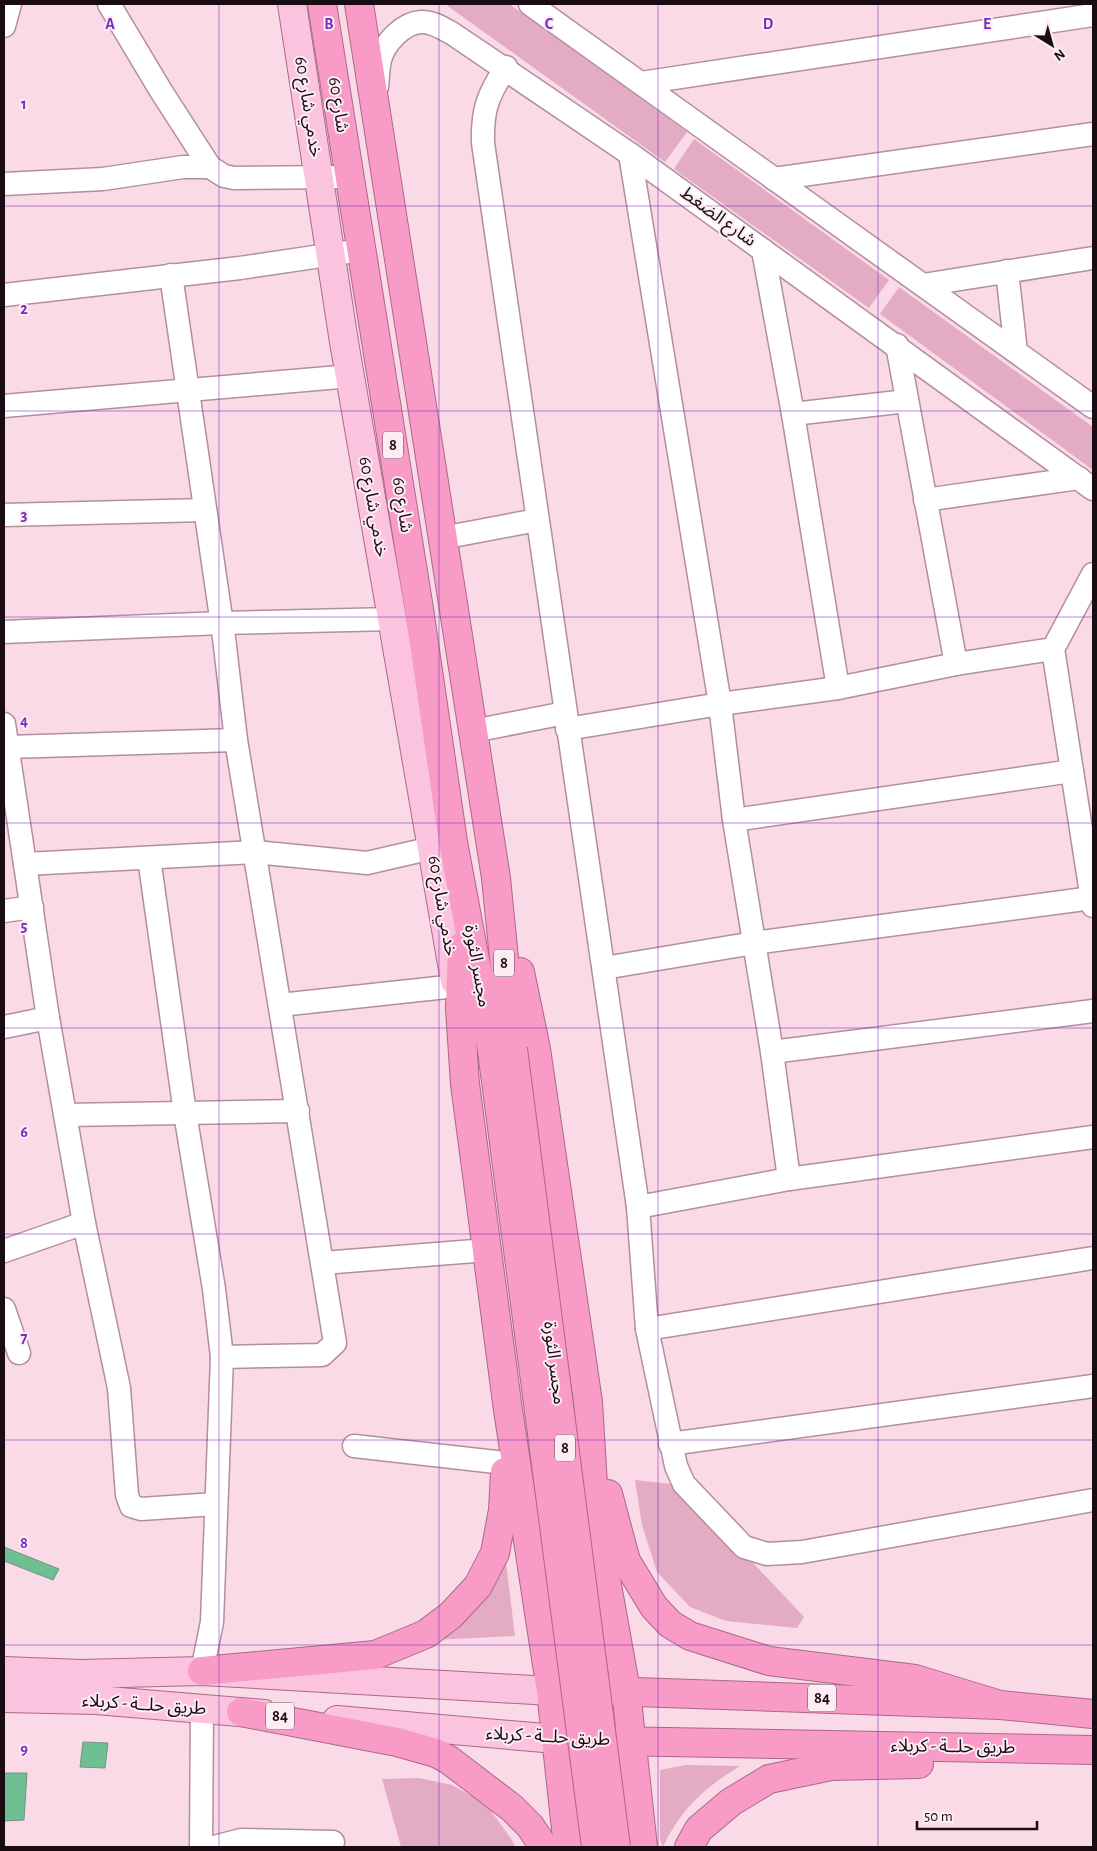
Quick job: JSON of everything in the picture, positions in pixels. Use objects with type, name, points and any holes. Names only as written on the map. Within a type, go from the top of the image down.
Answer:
[{"type":"highway","name":"شارع 60","points":[[322,4],[419,608],[453,842],[462,887]]},
{"type":"highway","name":"شارع 60","points":[[359,4],[496,878]]},
{"type":"highway","points":[[496,878],[524,987],[536,1049],[588,1402],[610,1506],[626,1561],[654,1607],[670,1624],[690,1636],[769,1661],[915,1679],[1000,1705]]},
{"type":"highway","name":"مجسر الثورة","points":[[496,878],[502,1050],[596,1847]]},
{"type":"highway","points":[[462,887],[458,998],[465,1084],[508,1410],[551,1691],[568,1847]]},
{"type":"highway","name":"مجسر الثورة","points":[[462,887],[502,1050],[603,1740],[615,1847]]},
{"type":"highway","points":[[588,1402],[595,1518],[626,1690],[642,1847]]},
{"type":"highway","points":[[202,1671],[375,1655],[426,1634],[451,1615],[478,1586],[495,1553],[503,1510],[508,1410]]},
{"type":"highway","points":[[526,1528],[533,1547],[549,1554],[566,1554],[586,1540],[594,1526],[595,1518]]},
{"type":"highway","name":"طريق حلــة - كربلاء","points":[[551,1691],[626,1690],[1000,1705],[1093,1714]]},
{"type":"highway","points":[[241,1712],[397,1742],[436,1753],[512,1808],[530,1826],[544,1847]]},
{"type":"highway","name":"طريق حلــة - كربلاء","points":[[556,1739],[1093,1750]]},
{"type":"highway","points":[[689,1847],[699,1829],[731,1802],[769,1780],[831,1766],[917,1764],[1036,1748]]},
{"type":"main road","name":"خدمي شارع 60","points":[[292,4],[350,376],[458,998]]},
{"type":"main road","name":"طريق حلــة - كربلاء","points":[[4,1698],[90,1692],[105,1687],[111,1674],[202,1671],[551,1691]]},
{"type":"main road","name":"طريق حلــة - كربلاء","points":[[4,1672],[90,1692],[202,1709],[556,1739]]},
{"type":"street","points":[[4,26],[10,4]]},
{"type":"street","points":[[109,4],[161,91],[210,167],[224,176],[234,178],[350,177]]},
{"type":"street","points":[[416,4],[456,35]]},
{"type":"street","points":[[530,4],[1093,407]]},
{"type":"street","points":[[641,83],[1093,15]]},
{"type":"street","name":"شارع الضغط","points":[[375,108],[380,58],[390,41],[406,26],[421,22],[434,24],[456,35],[506,67],[630,154],[1086,483]]},
{"type":"street","points":[[506,67],[486,100],[482,119],[483,143],[638,1207],[647,1329],[670,1444],[684,1484],[744,1547],[767,1554],[802,1552],[1093,1500]]},
{"type":"street","points":[[774,179],[1093,134]]},
{"type":"street","points":[[630,154],[720,704],[734,820],[772,1052],[789,1179]]},
{"type":"street","points":[[4,184],[103,179],[183,167],[210,167]]},
{"type":"street","points":[[4,295],[240,268],[362,250]]},
{"type":"street","points":[[762,250],[792,414],[838,688]]},
{"type":"street","points":[[923,285],[1093,258]]},
{"type":"street","points":[[1007,272],[1016,352]]},
{"type":"street","points":[[171,275],[222,623],[236,740],[335,1343],[322,1355],[222,1357]]},
{"type":"street","points":[[897,345],[956,664]]},
{"type":"street","points":[[4,406],[350,376]]},
{"type":"street","points":[[792,414],[907,401]]},
{"type":"street","points":[[925,500],[1086,483]]},
{"type":"street","points":[[4,515],[205,510]]},
{"type":"street","points":[[442,538],[537,520]]},
{"type":"street","points":[[604,968],[754,942],[1093,902],[1087,823],[1072,771],[1053,650],[1093,574]]},
{"type":"street","points":[[4,632],[222,623],[392,619]]},
{"type":"street","points":[[473,731],[720,704],[838,688],[956,664],[1053,650]]},
{"type":"street","points":[[4,724],[8,746],[10,798],[25,864],[48,1018],[84,1222],[120,1388],[127,1495],[131,1506],[142,1509],[216,1504]]},
{"type":"street","points":[[8,746],[236,740]]},
{"type":"street","points":[[734,820],[1072,771]]},
{"type":"street","points":[[25,864],[255,852],[368,863],[432,848]]},
{"type":"street","points":[[149,858],[184,1113],[214,1289],[222,1357],[212,1622],[202,1671]]},
{"type":"street","points":[[4,911],[32,908]]},
{"type":"street","points":[[280,1005],[458,998]]},
{"type":"street","points":[[772,1052],[1093,1011]]},
{"type":"street","points":[[4,1027],[48,1018]]},
{"type":"street","points":[[66,1115],[298,1111]]},
{"type":"street","points":[[638,1207],[789,1179],[1093,1137]]},
{"type":"street","points":[[4,1251],[84,1222]]},
{"type":"street","points":[[323,1263],[487,1250]]},
{"type":"street","points":[[647,1329],[1093,1258]]},
{"type":"street","points":[[4,1309],[19,1353]]},
{"type":"street","points":[[670,1444],[1093,1386]]},
{"type":"street","points":[[354,1446],[505,1463]]},
{"type":"street","points":[[201,1847],[202,1709]]},
{"type":"street","points":[[214,1847],[241,1840],[333,1842]]},
{"type":"shaded area","points":[[445,4],[509,4],[687,132],[665,162]]},
{"type":"shaded area","points":[[694,139],[889,280],[869,308],[674,169]]},
{"type":"shaded area","points":[[899,287],[1093,427],[1093,470],[880,314]]},
{"type":"shaded area","points":[[635,1480],[680,1485],[804,1617],[797,1628],[726,1621],[690,1607],[657,1572],[642,1525]]},
{"type":"shaded area","points":[[505,1555],[515,1636],[433,1640]]},
{"type":"shaded area","points":[[686,1765],[740,1766],[705,1791],[686,1810],[663,1847],[660,1839],[660,1770]]},
{"type":"shaded area","points":[[419,1778],[452,1785],[486,1804],[515,1847],[401,1847],[382,1779]]},
{"type":"building","points":[[4,1547],[59,1569],[53,1580],[4,1561]]},
{"type":"building","points":[[83,1742],[108,1743],[105,1768],[80,1767]]},
{"type":"building","points":[[4,1773],[27,1773],[24,1820],[4,1821]]}]
